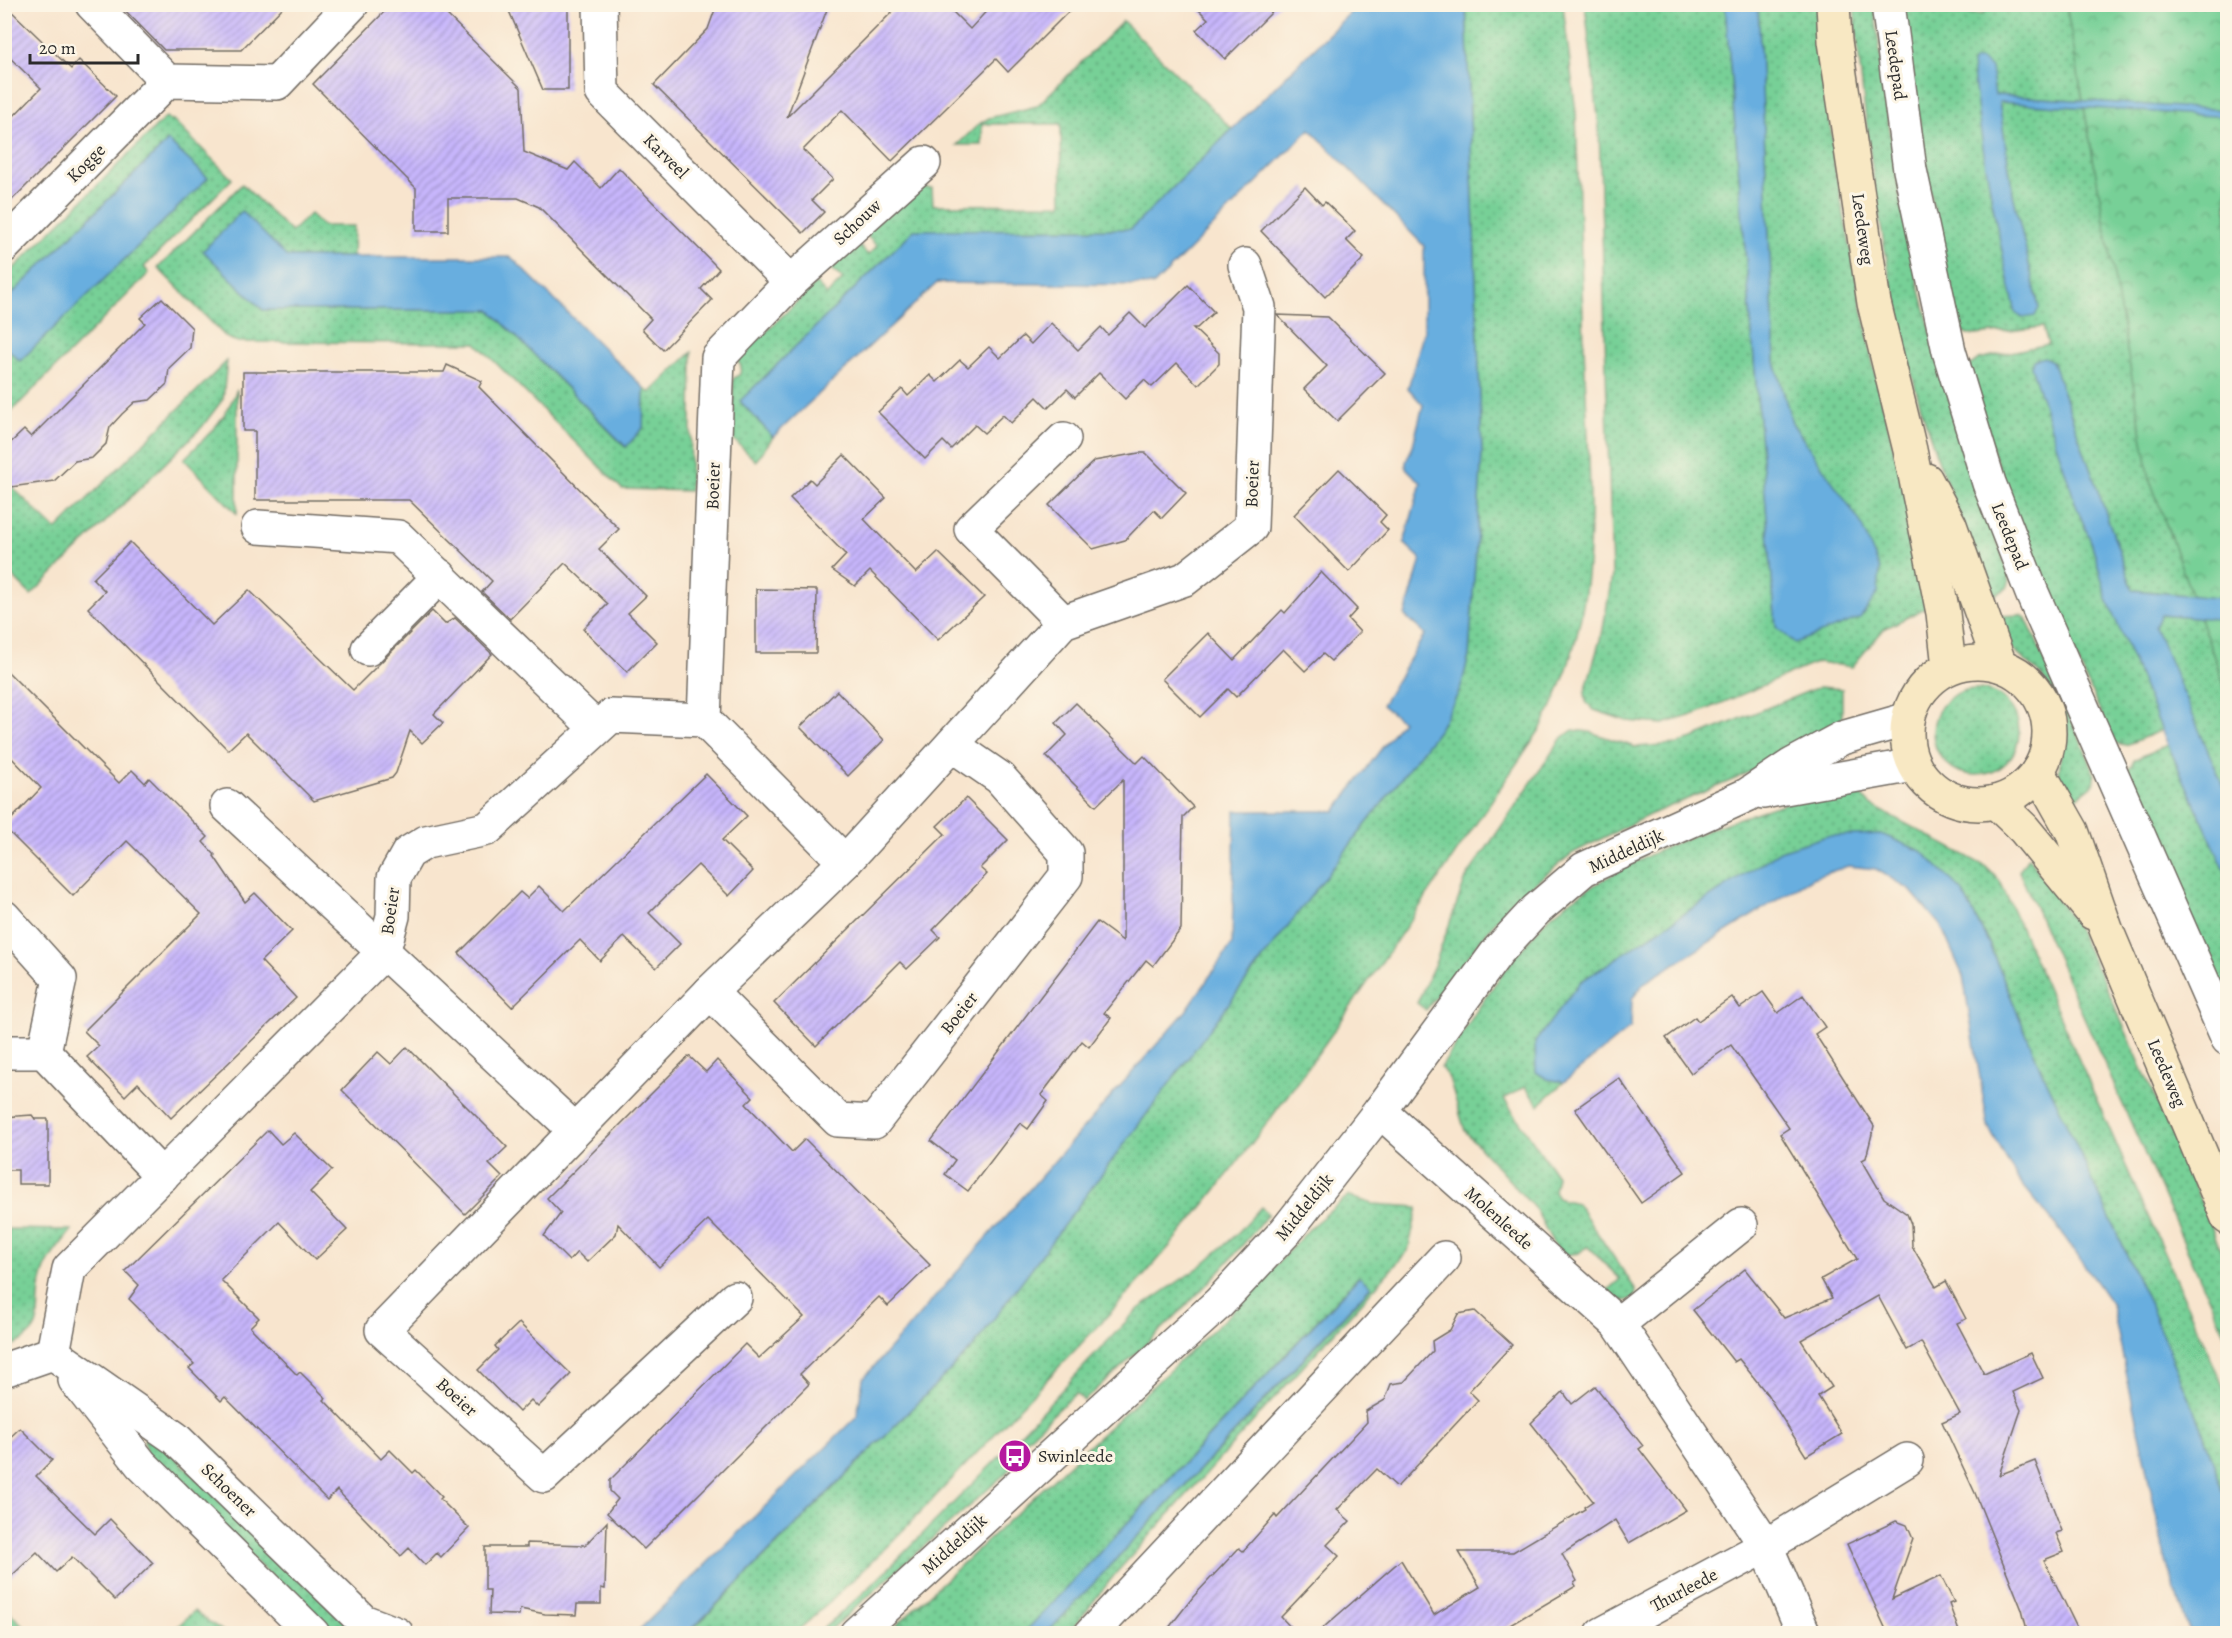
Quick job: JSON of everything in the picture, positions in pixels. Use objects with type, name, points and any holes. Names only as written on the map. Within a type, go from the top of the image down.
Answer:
[{"type":"main road","name":"Leedeweg","points":[[1833,4],[1835,41],[1874,303],[1910,450],[1943,613],[1949,667]]},
{"type":"main road","name":"Leedeweg","points":[[1910,450],[1950,525],[2000,665]]},
{"type":"main road","points":[[1975,662],[2000,665],[2028,681],[2046,709],[2049,741],[2038,771],[2020,790],[1996,802],[1964,803],[1949,798],[1923,779],[1909,751],[1908,719],[1922,688],[1949,667],[1975,662]]},
{"type":"main road","name":"Leedeweg","points":[[2038,771],[2072,831],[2106,929],[2228,1218]]},
{"type":"main road","name":"Leedeweg","points":[[1996,802],[2024,829],[2106,929]]},
{"type":"street","points":[[92,4],[167,81],[277,83],[352,4]]},
{"type":"street","name":"Karveel","points":[[600,4],[602,93],[791,282]]},
{"type":"street","name":"Leedepad","points":[[1888,4],[1912,182],[1949,351],[1989,483],[2032,593],[2228,1039]]},
{"type":"street","name":"Kogge","points":[[4,246],[167,81]]},
{"type":"street","name":"Schouw","points":[[791,282],[924,163]]},
{"type":"street","name":"Boeier","points":[[735,1298],[544,1476],[382,1329],[710,992],[844,862],[1063,622],[1185,579],[1251,527],[1259,307],[1245,265]]},
{"type":"street","name":"Boeier","points":[[53,1353],[69,1269],[383,953],[393,916],[394,878],[408,854],[426,842],[488,829],[611,716],[704,720],[718,358],[791,282]]},
{"type":"street","points":[[1063,622],[971,529],[1064,439]]},
{"type":"street","points":[[258,527],[398,537],[596,728]]},
{"type":"street","points":[[368,649],[440,576]]},
{"type":"street","name":"Middeldijk","points":[[856,1634],[1219,1303],[1286,1231],[1380,1111],[1498,951],[1544,903],[1584,869],[1747,795],[1792,765],[1842,738],[1908,719]]},
{"type":"street","points":[[704,720],[844,862]]},
{"type":"street","name":"Boeier","points":[[710,992],[838,1120],[874,1122],[1066,876],[1066,853],[1000,778],[952,744]]},
{"type":"street","name":"Middeldijk","points":[[1747,795],[1914,765]]},
{"type":"street","name":"Boeier","points":[[227,806],[575,1130]]},
{"type":"street","points":[[4,917],[60,979],[44,1052]]},
{"type":"street","points":[[4,1052],[44,1052],[162,1176]]},
{"type":"street","name":"Molenleede","points":[[1380,1111],[1618,1324],[1766,1546],[1804,1634]]},
{"type":"street","points":[[1618,1324],[1741,1225]]},
{"type":"street","points":[[1091,1634],[1444,1258]]},
{"type":"street","points":[[4,1370],[53,1353],[141,1464],[313,1634]]},
{"type":"street","name":"Schoener","points":[[53,1353],[175,1437],[363,1622],[397,1634]]},
{"type":"street","points":[[1766,1546],[1906,1460]]},
{"type":"street","name":"Thurleede","points":[[1602,1634],[1766,1546]]},
{"type":"green space","points":[[1988,4],[2227,5],[2227,110],[1995,95],[1991,198],[2016,313],[2039,308],[2013,194],[1999,102],[2227,117],[2227,599],[2133,590],[2052,361],[2044,358],[2033,360],[2077,508],[2092,544],[2107,599],[2162,730],[2126,745],[2114,743],[2012,510],[1967,368],[1979,359],[2048,344],[2043,327],[1976,335],[1967,335],[1956,328],[1929,184],[1902,5],[1963,5],[1969,14],[1983,14]]},
{"type":"green space","points":[[1466,5],[1563,5],[1576,113],[1589,465],[1589,554],[1576,641],[1561,684],[1541,728],[1337,1027],[1251,1144],[1184,1230],[1085,1340],[904,1529],[795,1633],[688,1634],[972,1348],[1251,974],[1439,729],[1460,690],[1469,656],[1482,454]]},
{"type":"green space","points":[[1585,5],[1725,5],[1776,626],[1825,471],[1792,423],[1775,362],[1758,5],[1821,5],[1834,164],[1873,364],[1926,578],[1929,606],[1884,629],[1852,667],[1818,662],[1696,714],[1663,724],[1627,721],[1594,710],[1586,702],[1585,692],[1603,629],[1612,576],[1599,127]]},
{"type":"green space","points":[[1854,5],[1874,5],[1894,160],[1911,253],[1944,376],[2010,580],[2007,588],[1994,596],[1990,593],[1929,434],[1897,311],[1878,210],[1864,107]]},
{"type":"green space","points":[[2066,5],[2227,5],[2227,693],[2150,480]]},
{"type":"green space","points":[[1123,21],[1232,129],[1131,229],[914,230],[740,401],[773,437],[756,461],[733,439],[733,379],[740,374],[741,366],[737,360],[816,283],[827,295],[843,279],[831,269],[858,244],[868,255],[877,246],[865,234],[913,187],[932,188],[933,205],[1062,204],[1061,124],[982,124],[982,145],[957,145],[979,124],[989,118],[1037,106]]},
{"type":"green space","points":[[166,117],[172,122],[173,120],[232,179],[144,267],[149,273],[5,418],[4,346],[20,361],[208,178],[168,141],[5,301],[5,277]]},
{"type":"green space","points":[[242,184],[291,232],[310,214],[323,226],[354,226],[353,257],[287,257],[263,310],[490,310],[625,447],[643,428],[644,388],[650,393],[692,352],[690,491],[622,489],[476,343],[238,342],[227,338],[158,268]]},
{"type":"green space","points":[[227,361],[223,399],[202,427],[31,595],[5,569],[4,479],[56,530]]},
{"type":"green space","points":[[237,389],[237,514],[184,459],[221,419]]},
{"type":"green space","points":[[2160,614],[2227,620],[2227,795],[2157,638],[2155,627]]},
{"type":"green space","points":[[2021,615],[2026,618],[2095,773],[2093,785],[2070,803],[2059,778],[2063,723],[2054,695],[2040,674],[2012,649],[1999,616]]},
{"type":"green space","points":[[1819,687],[1842,689],[1842,724],[1735,779],[1649,815],[1573,853],[1510,903],[1426,1010],[1417,1003],[1436,961],[1466,878],[1561,739],[1573,730],[1590,732],[1635,747],[1678,744]]},
{"type":"green space","points":[[1968,689],[1984,689],[2007,701],[2016,715],[2019,732],[2016,749],[2007,763],[1984,775],[1968,775],[1952,768],[1940,756],[1933,740],[1933,724],[1940,708],[1952,696]]},
{"type":"green space","points":[[2168,745],[2227,875],[2227,1005],[2127,771],[2135,759]]},
{"type":"green space","points":[[1852,785],[1869,804],[1985,866],[2000,881],[2227,1395],[2227,1502],[2203,1432],[2149,1303],[2037,1060],[1989,943],[1962,891],[1881,834],[1668,925],[1580,982],[1547,1079],[1564,1082],[1539,1105],[1525,1086],[1504,1099],[1557,1176],[1554,1191],[1559,1199],[1577,1203],[1636,1290],[1635,1298],[1614,1304],[1602,1295],[1620,1279],[1587,1246],[1579,1253],[1565,1255],[1555,1247],[1536,1210],[1465,1131],[1449,1078],[1441,1068],[1493,987],[1550,917],[1584,891],[1656,852],[1775,806]]},
{"type":"green space","points":[[2028,857],[2074,922],[2104,982],[2206,1213],[2227,1267],[2227,1339],[2019,871]]},
{"type":"green space","points":[[1348,1196],[1373,1204],[1418,1207],[1408,1251],[1116,1573],[1069,1633],[1047,1633],[1371,1287],[1358,1277],[1024,1633],[887,1634],[1230,1314],[1312,1226]]},
{"type":"green space","points":[[1261,1207],[1268,1214],[1247,1240],[1157,1334],[1084,1401],[1076,1393],[1013,1452],[1008,1447],[1137,1310],[1201,1266],[1235,1236]]},
{"type":"green space","points":[[5,1229],[72,1230],[54,1252],[44,1271],[35,1328],[20,1342],[5,1350]]},
{"type":"green space","points":[[151,1435],[366,1633],[330,1633],[323,1628],[146,1453],[144,1440]]},
{"type":"green space","points":[[1002,1454],[1014,1466],[827,1633],[818,1633],[872,1585]]},
{"type":"green space","points":[[5,1608],[31,1633],[5,1633]]},
{"type":"green space","points":[[194,1611],[224,1632],[226,1633],[171,1633]]},
{"type":"water","points":[[1358,5],[1466,5],[1482,454],[1469,656],[1460,690],[1439,729],[1251,974],[972,1348],[688,1633],[636,1633],[857,1416],[863,1379],[1186,1011],[1232,944],[1235,811],[1335,811],[1402,721],[1382,705],[1425,634],[1405,616],[1421,559],[1404,543],[1421,483],[1406,468],[1406,462],[1413,445],[1423,405],[1408,388],[1424,331],[1424,246],[1310,129],[1154,285],[937,283],[773,437],[740,401],[914,230],[1131,229]]},
{"type":"water","points":[[1725,5],[1758,5],[1775,362],[1792,423],[1859,520],[1880,569],[1878,593],[1860,618],[1795,643],[1776,627]]},
{"type":"water","points":[[1975,60],[1981,60],[1991,68],[1995,95],[2227,110],[2227,117],[1999,102],[2013,194],[2039,308],[2035,316],[2022,318],[2016,313],[1985,158],[1972,64]]},
{"type":"water","points":[[168,141],[208,178],[20,361],[5,346],[5,301]]},
{"type":"water","points":[[242,211],[287,257],[511,257],[644,388],[643,428],[626,447],[490,310],[263,310],[203,251]]},
{"type":"water","points":[[2044,357],[2052,361],[2133,590],[2227,599],[2227,620],[2161,614],[2155,627],[2227,795],[2227,875],[2168,745],[2107,599],[2092,544],[2077,508],[2031,366],[2033,360]]},
{"type":"water","points":[[1881,834],[1923,852],[1962,891],[1989,944],[2037,1060],[2149,1303],[2203,1432],[2227,1502],[2227,1633],[2190,1633],[2166,1562],[2112,1305],[2059,1229],[2017,1178],[1988,1126],[1963,976],[1941,926],[1910,890],[1876,869],[1848,866],[1812,878],[1644,983],[1632,999],[1631,1027],[1564,1082],[1547,1079],[1536,1072],[1535,1042],[1580,982],[1780,851],[1827,836]]},
{"type":"water","points":[[1359,1277],[1371,1286],[1047,1633],[1024,1633]]},
{"type":"building","points":[[4,4],[71,69],[79,60],[116,96],[4,208],[4,126],[41,88],[4,52]]},
{"type":"building","points":[[119,4],[286,4],[241,50],[164,50]]},
{"type":"building","points":[[392,4],[436,4],[521,88],[524,152],[568,170],[575,162],[601,188],[619,168],[719,269],[701,289],[712,300],[663,350],[642,329],[651,319],[539,207],[518,198],[448,198],[448,231],[416,231],[416,188],[313,84]]},
{"type":"building","points":[[506,4],[568,4],[568,90],[543,90]]},
{"type":"building","points":[[717,4],[829,4],[787,117],[900,4],[945,4],[970,29],[993,4],[1076,4],[1008,72],[996,59],[892,161],[842,110],[803,150],[833,179],[812,200],[824,212],[803,233],[654,85],[708,29]]},
{"type":"building","points":[[1193,4],[1280,4],[1225,59],[1196,30],[1208,19]]},
{"type":"building","points":[[1305,187],[1322,205],[1325,202],[1355,231],[1346,240],[1364,258],[1325,297],[1261,231]]},
{"type":"building","points":[[1188,285],[1214,312],[1197,328],[1193,328],[1219,353],[1219,364],[1198,385],[1177,363],[1152,387],[1144,380],[1125,399],[1099,373],[1075,397],[1067,389],[1048,408],[1037,397],[1011,423],[1003,415],[984,433],[975,425],[951,449],[943,441],[925,459],[878,412],[902,389],[908,396],[930,375],[937,382],[960,360],[968,367],[989,347],[1000,358],[1023,336],[1031,344],[1051,323],[1078,350],[1101,327],[1108,335],[1130,313],[1145,328]]},
{"type":"building","points":[[162,298],[192,328],[190,348],[169,368],[167,384],[150,400],[135,402],[122,414],[110,427],[106,444],[92,458],[75,461],[54,481],[4,488],[4,449],[24,430],[31,437],[145,323],[140,318]]},
{"type":"building","points":[[1277,315],[1328,317],[1385,373],[1337,421],[1304,389],[1327,366]]},
{"type":"building","points":[[447,365],[482,381],[479,387],[619,529],[599,549],[646,596],[628,613],[657,642],[627,672],[583,629],[608,604],[565,563],[510,619],[482,592],[492,581],[409,500],[255,500],[255,431],[243,431],[243,372],[444,372]]},
{"type":"building","points":[[1146,453],[1186,493],[1162,518],[1154,510],[1125,540],[1093,549],[1049,505],[1094,461]]},
{"type":"building","points":[[844,455],[886,498],[864,519],[916,573],[938,552],[984,597],[938,640],[870,571],[855,586],[832,570],[846,555],[790,498],[810,479],[815,484]]},
{"type":"building","points":[[1339,469],[1386,515],[1380,522],[1388,530],[1349,572],[1294,515]]},
{"type":"building","points":[[130,542],[212,625],[249,590],[353,690],[432,611],[445,624],[455,618],[492,654],[434,714],[443,723],[422,743],[410,731],[396,773],[392,778],[314,801],[246,733],[228,750],[88,608],[105,591],[93,579]]},
{"type":"building","points":[[1321,572],[1357,609],[1348,619],[1360,632],[1331,661],[1323,654],[1305,671],[1283,649],[1236,697],[1228,689],[1200,717],[1162,679],[1208,633],[1234,660],[1282,610],[1285,613]]},
{"type":"building","points":[[756,589],[817,590],[816,653],[756,653]]},
{"type":"building","points":[[4,668],[119,783],[132,770],[145,783],[149,778],[208,837],[203,842],[215,855],[245,902],[255,893],[292,931],[261,961],[296,998],[171,1118],[138,1083],[125,1096],[87,1057],[99,1046],[84,1031],[201,914],[127,841],[73,896],[4,827],[41,788],[4,750]]},
{"type":"building","points":[[837,691],[884,740],[848,776],[800,727]]},
{"type":"building","points":[[1076,703],[1137,763],[1144,756],[1193,807],[1183,817],[1181,929],[1153,966],[1146,960],[1104,1013],[1111,1018],[1089,1047],[1082,1041],[1041,1095],[1048,1101],[1028,1129],[1020,1123],[968,1191],[945,1174],[955,1160],[931,1141],[1097,922],[1123,941],[1123,780],[1096,806],[1046,756],[1067,735],[1056,723]]},
{"type":"building","points":[[706,774],[747,816],[722,840],[753,871],[729,896],[698,865],[649,913],[680,944],[656,968],[624,937],[600,961],[580,940],[512,1007],[459,953],[520,892],[527,898],[539,886],[564,911]]},
{"type":"building","points":[[966,798],[1008,840],[980,868],[987,874],[933,930],[940,937],[907,969],[900,962],[816,1046],[774,1003],[945,834],[937,826]]},
{"type":"building","points":[[1763,992],[1778,1013],[1803,995],[1825,1027],[1815,1034],[1874,1126],[1866,1158],[1862,1160],[1884,1198],[1907,1214],[1911,1224],[1912,1246],[1936,1287],[1946,1281],[1966,1319],[1957,1323],[1984,1374],[2031,1353],[2043,1378],[2013,1392],[2021,1410],[1999,1475],[2035,1461],[2062,1531],[2056,1533],[2064,1552],[2044,1560],[2080,1634],[2028,1634],[2022,1610],[1975,1493],[1942,1422],[1960,1414],[1921,1342],[1907,1350],[1878,1296],[1801,1340],[1832,1387],[1818,1396],[1842,1434],[1806,1456],[1767,1394],[1739,1359],[1734,1362],[1693,1310],[1745,1269],[1784,1318],[1832,1298],[1821,1279],[1857,1259],[1780,1134],[1789,1128],[1731,1045],[1691,1073],[1666,1038],[1695,1017],[1698,1021],[1732,997],[1740,1008]]},
{"type":"building","points":[[407,1047],[507,1147],[489,1164],[502,1177],[465,1214],[342,1090],[378,1052],[391,1064]]},
{"type":"building","points":[[689,1056],[706,1072],[717,1060],[753,1097],[746,1104],[792,1152],[805,1139],[930,1265],[888,1306],[879,1297],[800,1374],[809,1384],[644,1549],[607,1513],[618,1499],[610,1491],[610,1480],[745,1344],[759,1358],[804,1317],[708,1220],[659,1267],[618,1224],[616,1234],[587,1262],[577,1252],[569,1261],[544,1236],[561,1213],[547,1198]]},
{"type":"building","points":[[1619,1078],[1685,1172],[1641,1203],[1575,1109]]},
{"type":"building","points":[[32,1115],[35,1119],[48,1119],[48,1184],[18,1184],[18,1170],[4,1170],[4,1117]]},
{"type":"building","points":[[268,1130],[281,1144],[294,1133],[332,1170],[310,1192],[347,1230],[315,1260],[279,1222],[221,1280],[259,1318],[250,1327],[297,1375],[300,1372],[326,1398],[324,1400],[381,1459],[390,1450],[413,1473],[416,1470],[442,1497],[440,1499],[469,1528],[441,1557],[437,1553],[425,1565],[409,1548],[401,1556],[337,1490],[327,1500],[225,1397],[221,1401],[189,1368],[194,1364],[129,1299],[139,1285],[125,1271]]},
{"type":"building","points":[[1475,1311],[1512,1345],[1469,1391],[1478,1400],[1397,1487],[1377,1469],[1337,1510],[1350,1521],[1327,1545],[1339,1556],[1281,1617],[1297,1634],[1164,1634],[1193,1597],[1239,1548],[1243,1551],[1275,1515],[1277,1518],[1367,1422],[1366,1411],[1385,1400],[1391,1384],[1404,1382],[1433,1351],[1432,1341],[1450,1330],[1458,1314]]},
{"type":"building","points":[[519,1323],[571,1374],[538,1407],[531,1400],[519,1412],[478,1370],[498,1350],[495,1346]]},
{"type":"building","points":[[1595,1386],[1643,1446],[1639,1449],[1686,1510],[1629,1543],[1615,1520],[1562,1554],[1577,1581],[1574,1583],[1576,1586],[1495,1634],[1316,1634],[1401,1560],[1434,1615],[1480,1587],[1459,1552],[1513,1552],[1585,1509],[1584,1507],[1593,1501],[1531,1423],[1563,1392],[1572,1404]]},
{"type":"building","points":[[20,1428],[52,1460],[36,1476],[95,1534],[110,1519],[153,1563],[115,1600],[72,1557],[56,1572],[37,1552],[4,1583],[4,1443]]},
{"type":"building","points":[[1896,1521],[1907,1525],[1913,1539],[1892,1599],[1941,1576],[1954,1602],[1949,1604],[1960,1634],[1888,1634],[1847,1544]]},
{"type":"building","points":[[607,1522],[605,1589],[601,1588],[601,1604],[577,1604],[576,1615],[545,1614],[520,1609],[519,1615],[489,1614],[490,1590],[485,1590],[485,1547],[527,1547],[527,1543],[585,1545]]},
{"type":"place","name":"Swinleede","points":[[1015,1456]]}]
